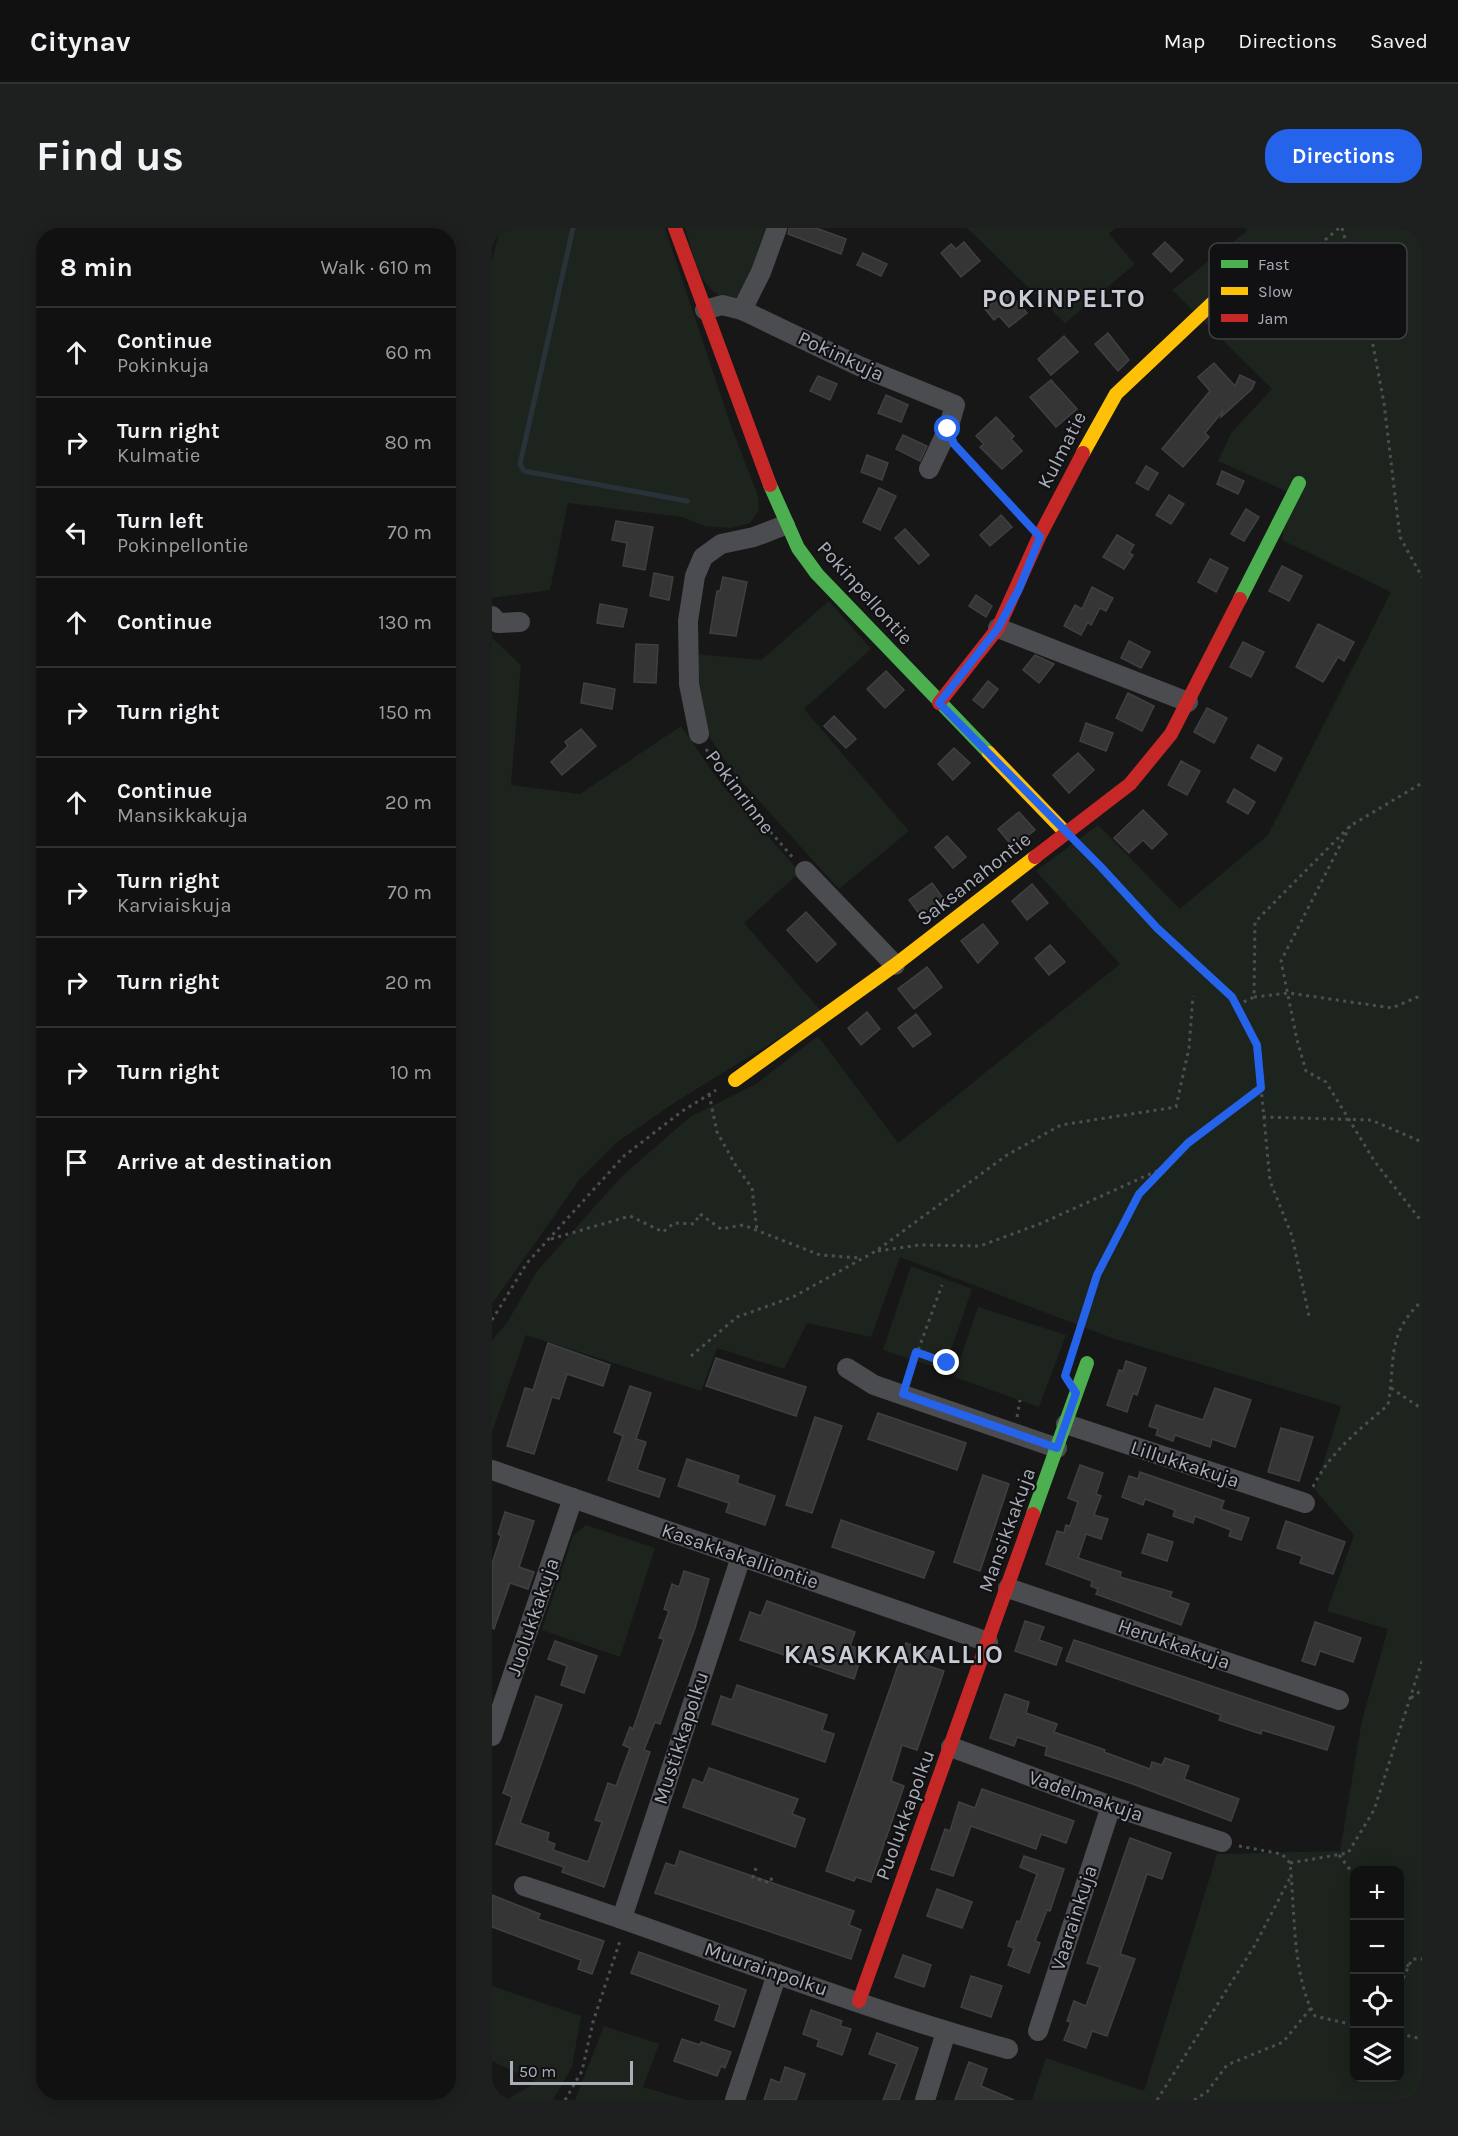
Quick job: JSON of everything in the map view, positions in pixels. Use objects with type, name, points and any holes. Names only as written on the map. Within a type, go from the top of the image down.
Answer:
[{"type":"street","name":"Pokinpellontie","points":[[675,228],[785,525],[817,574],[1066,833]]},
{"type":"street","points":[[742,310],[761,272],[777,228]]},
{"type":"street","name":"Pokinkuja","points":[[705,310],[722,305],[742,310],[859,366],[955,405],[948,429],[929,469]]},
{"type":"street","name":"Kulmatie","points":[[939,703],[998,628],[1019,589],[1040,537],[1103,412],[1116,394],[1209,306]]},
{"type":"street","name":"Saksanahontie","points":[[735,1080],[895,965],[1130,784],[1170,734],[1188,702],[1299,483]]},
{"type":"street","name":"Pokinrinne","points":[[699,734],[689,684],[688,621],[695,576],[703,557],[721,544],[754,537],[785,525]]},
{"type":"street","points":[[492,616],[498,623],[520,622]]},
{"type":"street","points":[[998,628],[1188,702]]},
{"type":"street","points":[[805,871],[895,965]]},
{"type":"street","name":"Mansikkakuja","points":[[988,1642],[1086,1363]]},
{"type":"street","points":[[847,1368],[874,1385],[1057,1448]]},
{"type":"street","name":"Lillukkakuja","points":[[1066,1424],[1305,1503]]},
{"type":"street","name":"Kasakkakalliontie","points":[[492,1470],[988,1642]]},
{"type":"street","name":"Juolukkakuja","points":[[492,1736],[573,1498]]},
{"type":"street","name":"Mustikkapolku","points":[[624,1919],[741,1557]]},
{"type":"street","name":"Herukkakuja","points":[[1008,1588],[1339,1700]]},
{"type":"street","name":"Puolukkapolku","points":[[859,2001],[988,1642]]},
{"type":"street","name":"Vadelmakuja","points":[[951,1747],[1111,1806],[1222,1842]]},
{"type":"street","name":"Vaarainkuja","points":[[1038,2031],[1111,1806]]},
{"type":"street","name":"Muurainpolku","points":[[524,1886],[946,2032],[1008,2049]]},
{"type":"street","points":[[735,2100],[777,1974]]},
{"type":"street","points":[[924,2100],[946,2032]]},
{"type":"path","points":[[1323,243],[1341,228],[1345,243]]},
{"type":"path","points":[[1372,339],[1384,404],[1400,537],[1422,577]]},
{"type":"path","points":[[948,429],[954,444],[1040,537]]},
{"type":"path","name":"Pokinrinne","points":[[699,734],[708,753],[738,794],[805,871]]},
{"type":"path","points":[[1254,997],[1255,922],[1350,826],[1422,783]]},
{"type":"path","points":[[1350,826],[1281,961],[1297,1040],[1306,1071],[1326,1082],[1375,1162],[1422,1222]]},
{"type":"path","points":[[1066,833],[1157,928],[1223,987],[1237,1005],[1257,1045],[1270,1182],[1292,1236],[1309,1316]]},
{"type":"path","points":[[1237,1005],[1254,997],[1289,993],[1392,1008],[1422,995]]},
{"type":"path","points":[[691,1356],[736,1317],[794,1297],[876,1251],[1007,1155],[1061,1125],[1176,1107],[1189,1048],[1193,996]]},
{"type":"path","points":[[492,1320],[527,1263],[624,1156],[681,1112],[735,1080]]},
{"type":"path","points":[[1072,1354],[1097,1275],[1139,1194],[1188,1143],[1261,1088]]},
{"type":"path","points":[[709,1094],[717,1132],[736,1166],[752,1188],[757,1231]]},
{"type":"path","points":[[1263,1117],[1371,1120],[1422,1142]]},
{"type":"path","points":[[876,1251],[920,1245],[980,1246],[1052,1219],[1165,1167]]},
{"type":"path","points":[[551,1239],[630,1216],[663,1232],[674,1223],[694,1224],[700,1214],[721,1229],[742,1225],[820,1256],[862,1258]]},
{"type":"path","points":[[903,1394],[916,1352],[942,1285]]},
{"type":"path","points":[[1305,1503],[1322,1467],[1345,1442],[1388,1405],[1391,1365],[1398,1331],[1422,1301]]},
{"type":"path","points":[[916,1352],[947,1363],[957,1370]]},
{"type":"path","points":[[1391,1388],[1422,1409]]},
{"type":"path","points":[[1290,1863],[1348,1853],[1374,1810],[1422,1661]]},
{"type":"path","points":[[1410,1699],[1422,1690]]},
{"type":"path","points":[[1222,1842],[1282,1854],[1290,1863],[1299,1958],[1306,2000],[1316,2016],[1350,2024]]},
{"type":"path","points":[[1338,1855],[1350,1870]]},
{"type":"path","points":[[756,1868],[753,1877],[770,1883],[773,1874]]},
{"type":"path","points":[[1157,2100],[1255,1945],[1292,1875]]},
{"type":"path","points":[[565,2100],[582,2071],[592,2022],[624,1919]]},
{"type":"path","points":[[1404,1977],[1412,1959],[1422,1959]]},
{"type":"path","points":[[1404,1964],[1409,1966]]},
{"type":"path","points":[[1194,2100],[1207,2092],[1227,2065],[1283,2042],[1311,2008]]},
{"type":"path","points":[[1404,2035],[1422,2039]]},
{"type":"shaded area","points":[[500,228],[665,228],[731,426],[758,496],[759,510],[750,523],[731,528],[705,526],[682,517],[568,503],[550,590],[492,598],[492,261]]},
{"type":"shaded area","points":[[685,228],[768,228],[746,289],[738,298],[715,293],[707,285],[696,263]]},
{"type":"shaded area","points":[[967,228],[1115,228],[1109,234],[1135,264],[1065,323]]},
{"type":"shaded area","points":[[1245,228],[1422,228],[1422,2100],[1032,2100],[1046,2058],[1144,2091],[1217,1854],[1340,1851],[1362,1720],[1388,1629],[1327,1611],[1354,1535],[1315,1490],[1341,1406],[1112,1338],[900,1257],[871,1337],[807,1323],[784,1369],[717,1348],[701,1391],[526,1335],[492,1432],[492,1341],[508,1321],[537,1271],[624,1174],[690,1117],[756,1084],[818,1036],[898,1143],[1120,964],[1036,871],[1098,825],[1180,909],[1268,835],[1391,592],[1282,540],[1288,492],[1218,461],[1231,433],[1272,389],[1221,339],[1407,339],[1407,243],[1232,243],[1247,231]]},
{"type":"shaded area","points":[[1209,261],[1209,327],[1172,290]]},
{"type":"shaded area","points":[[829,601],[871,649],[804,709],[909,831],[839,889],[733,772],[711,740],[700,708],[695,654],[761,660]]},
{"type":"shaded area","points":[[492,638],[521,665],[511,785],[580,794],[681,726],[721,784],[800,872],[744,923],[822,1012],[680,1099],[616,1143],[580,1179],[492,1304]]},
{"type":"shaded area","points":[[911,1266],[972,1289],[944,1370],[883,1350]]},
{"type":"shaded area","points":[[978,1307],[1066,1335],[1039,1407],[954,1377]]},
{"type":"shaded area","points":[[586,1525],[655,1548],[620,1657],[542,1630],[573,1536]]},
{"type":"shaded area","points":[[492,1986],[581,2016],[572,2067],[553,2100],[506,2100],[537,2082],[492,2061]]},
{"type":"shaded area","points":[[604,2026],[659,2044],[643,2087],[686,2100],[575,2100]]},
{"type":"building","points":[[789,228],[816,228],[846,239],[841,254],[788,234]]},
{"type":"building","points":[[964,242],[980,261],[961,277],[941,253],[951,244],[956,249]]},
{"type":"building","points":[[1165,242],[1183,260],[1171,272],[1153,254]]},
{"type":"building","points":[[863,253],[887,264],[881,276],[857,265]]},
{"type":"building","points":[[1010,293],[1027,313],[1009,327],[999,316],[994,320],[985,309],[999,298],[1001,301]]},
{"type":"building","points":[[1108,333],[1129,360],[1118,371],[1095,344]]},
{"type":"building","points":[[1064,336],[1078,352],[1051,375],[1038,359]]},
{"type":"building","points":[[1214,363],[1235,386],[1240,375],[1255,382],[1252,389],[1221,417],[1223,411],[1205,433],[1209,437],[1183,467],[1162,449],[1210,391],[1198,377]]},
{"type":"building","points":[[818,376],[837,384],[830,400],[810,391]]},
{"type":"building","points":[[1051,380],[1077,409],[1056,427],[1030,397]]},
{"type":"building","points":[[886,395],[908,405],[901,422],[878,413]]},
{"type":"building","points":[[996,417],[1014,436],[1011,439],[1022,451],[1002,469],[980,447],[984,444],[976,436]]},
{"type":"building","points":[[903,435],[927,446],[920,461],[896,449]]},
{"type":"building","points":[[867,455],[888,463],[882,480],[861,472]]},
{"type":"building","points":[[1146,466],[1158,473],[1148,490],[1136,483]]},
{"type":"building","points":[[1222,471],[1244,481],[1238,494],[1217,484]]},
{"type":"building","points":[[879,488],[896,496],[880,530],[863,522]]},
{"type":"building","points":[[1169,495],[1184,504],[1171,524],[1156,515]]},
{"type":"building","points":[[1246,509],[1259,517],[1244,541],[1231,534]]},
{"type":"building","points":[[1001,515],[1012,527],[990,546],[980,535]]},
{"type":"building","points":[[616,521],[653,527],[645,570],[623,566],[627,543],[612,540]]},
{"type":"building","points":[[905,529],[929,555],[919,564],[895,538]]},
{"type":"building","points":[[1117,535],[1134,545],[1129,553],[1133,555],[1124,569],[1103,557]]},
{"type":"building","points":[[1210,559],[1228,568],[1216,592],[1198,582]]},
{"type":"building","points":[[1282,566],[1302,576],[1289,601],[1269,591]]},
{"type":"building","points":[[654,573],[673,577],[669,600],[650,596]]},
{"type":"building","points":[[723,577],[747,582],[736,636],[710,633],[717,591],[720,591]]},
{"type":"building","points":[[1092,587],[1113,598],[1106,611],[1100,608],[1091,625],[1088,622],[1081,635],[1064,626],[1075,605],[1082,609]]},
{"type":"building","points":[[976,595],[992,606],[986,617],[969,606]]},
{"type":"building","points":[[600,604],[627,609],[623,627],[597,623]]},
{"type":"building","points":[[1318,624],[1354,642],[1344,661],[1338,657],[1323,682],[1296,667]]},
{"type":"building","points":[[1129,641],[1150,652],[1141,668],[1121,658]]},
{"type":"building","points":[[1243,642],[1264,652],[1251,677],[1230,667]]},
{"type":"building","points":[[636,644],[658,645],[656,683],[634,682]]},
{"type":"building","points":[[1035,655],[1054,664],[1039,683],[1023,670]]},
{"type":"building","points":[[886,671],[904,690],[885,708],[867,689]]},
{"type":"building","points":[[988,681],[998,689],[983,708],[973,700]]},
{"type":"building","points":[[584,683],[615,689],[612,709],[581,703]]},
{"type":"building","points":[[1128,693],[1154,706],[1142,731],[1116,718]]},
{"type":"building","points":[[1207,708],[1227,718],[1214,743],[1194,732]]},
{"type":"building","points":[[834,716],[856,739],[846,748],[824,726]]},
{"type":"building","points":[[1086,723],[1113,733],[1106,751],[1080,741]]},
{"type":"building","points":[[581,729],[596,746],[562,775],[551,762],[568,746],[565,742]]},
{"type":"building","points":[[1258,745],[1282,758],[1275,771],[1251,758]]},
{"type":"building","points":[[954,748],[970,763],[953,780],[938,764]]},
{"type":"building","points":[[1078,753],[1094,770],[1069,793],[1053,775]]},
{"type":"building","points":[[1181,761],[1200,771],[1187,795],[1168,785]]},
{"type":"building","points":[[1234,789],[1255,802],[1248,814],[1227,802]]},
{"type":"building","points":[[1143,810],[1167,834],[1152,849],[1143,840],[1129,853],[1114,838]]},
{"type":"building","points":[[1019,812],[1035,830],[1013,847],[998,829]]},
{"type":"building","points":[[947,836],[966,857],[953,868],[935,847]]},
{"type":"building","points":[[932,883],[946,902],[923,919],[909,900]]},
{"type":"building","points":[[1032,884],[1048,903],[1027,920],[1012,901]]},
{"type":"building","points":[[806,912],[836,944],[817,962],[787,930]]},
{"type":"building","points":[[983,924],[998,943],[978,963],[961,941]]},
{"type":"building","points":[[1050,945],[1065,962],[1049,975],[1035,958]]},
{"type":"building","points":[[927,967],[942,987],[914,1009],[898,989]]},
{"type":"building","points":[[867,1012],[880,1029],[861,1045],[848,1028]]},
{"type":"building","points":[[916,1014],[931,1034],[913,1047],[898,1028]]},
{"type":"building","points":[[548,1343],[610,1365],[603,1386],[567,1374],[559,1399],[552,1397],[534,1454],[507,1446],[525,1388],[533,1390]]},
{"type":"building","points":[[716,1358],[806,1387],[796,1416],[706,1386]]},
{"type":"building","points":[[1126,1361],[1146,1368],[1137,1395],[1133,1393],[1127,1412],[1107,1405],[1119,1370],[1123,1371]]},
{"type":"building","points":[[630,1386],[651,1393],[636,1439],[646,1442],[637,1470],[665,1479],[659,1497],[608,1480],[623,1436],[614,1432]]},
{"type":"building","points":[[1215,1388],[1251,1400],[1235,1447],[1212,1439],[1210,1447],[1175,1435],[1173,1441],[1156,1435],[1158,1429],[1149,1426],[1156,1405],[1203,1420]]},
{"type":"building","points":[[878,1413],[966,1443],[957,1470],[868,1439]]},
{"type":"building","points":[[815,1417],[842,1426],[812,1513],[786,1505]]},
{"type":"building","points":[[1281,1428],[1313,1437],[1299,1481],[1268,1472]]},
{"type":"building","points":[[687,1459],[739,1476],[737,1483],[775,1496],[765,1525],[726,1512],[729,1503],[678,1486]]},
{"type":"building","points":[[1080,1465],[1103,1473],[1096,1494],[1101,1496],[1094,1515],[1108,1519],[1101,1539],[1086,1534],[1078,1558],[1121,1572],[1120,1577],[1172,1592],[1170,1597],[1189,1604],[1181,1625],[1096,1594],[1098,1589],[1091,1586],[1092,1581],[1046,1564],[1057,1531],[1064,1533],[1066,1525],[1070,1526],[1078,1502],[1068,1498]]},
{"type":"building","points":[[1140,1472],[1224,1501],[1221,1509],[1249,1518],[1241,1540],[1229,1536],[1231,1530],[1195,1516],[1193,1523],[1173,1516],[1175,1510],[1145,1499],[1143,1505],[1122,1497],[1129,1476],[1138,1479]]},
{"type":"building","points":[[983,1475],[1009,1484],[980,1571],[954,1562]]},
{"type":"building","points":[[505,1512],[534,1521],[519,1567],[534,1572],[528,1589],[510,1583],[494,1629],[492,1628],[492,1564],[501,1536],[498,1534]]},
{"type":"building","points":[[841,1520],[934,1552],[924,1578],[832,1547]]},
{"type":"building","points":[[1286,1521],[1345,1542],[1333,1574],[1300,1563],[1302,1556],[1277,1548]]},
{"type":"building","points":[[1148,1534],[1173,1542],[1167,1561],[1142,1553]]},
{"type":"building","points":[[684,1571],[709,1579],[695,1628],[660,1724],[655,1722],[644,1750],[650,1752],[604,1887],[562,1872],[564,1867],[496,1844],[512,1797],[503,1793],[536,1696],[562,1705],[520,1823],[549,1833],[547,1841],[555,1844],[553,1850],[588,1862],[602,1822],[595,1820],[608,1783],[616,1786],[630,1748],[623,1745],[630,1727],[633,1729],[664,1639],[659,1638],[669,1611],[664,1609],[672,1584],[679,1587]]},
{"type":"building","points":[[767,1601],[855,1632],[850,1646],[863,1650],[854,1679],[740,1640],[750,1612],[761,1616]]},
{"type":"building","points":[[1025,1621],[1044,1627],[1039,1640],[1062,1648],[1056,1665],[1015,1651]]},
{"type":"building","points":[[1315,1622],[1361,1638],[1353,1662],[1320,1651],[1315,1665],[1302,1661]]},
{"type":"building","points":[[1074,1640],[1334,1727],[1327,1750],[1262,1730],[1261,1734],[1219,1720],[1221,1715],[1066,1661]]},
{"type":"building","points":[[555,1641],[597,1656],[584,1693],[561,1685],[567,1666],[548,1659]]},
{"type":"building","points":[[906,1643],[933,1652],[928,1666],[944,1671],[917,1750],[902,1745],[891,1781],[904,1786],[871,1882],[856,1877],[854,1881],[826,1871]]},
{"type":"building","points":[[737,1685],[827,1715],[822,1730],[834,1734],[825,1762],[712,1724],[721,1696],[732,1700]]},
{"type":"building","points":[[1005,1694],[1029,1702],[1026,1713],[1057,1724],[1054,1732],[1105,1750],[1104,1752],[1150,1769],[1152,1762],[1162,1765],[1165,1758],[1189,1766],[1184,1779],[1239,1799],[1231,1821],[1130,1783],[1045,1755],[1047,1747],[1017,1737],[1014,1746],[990,1738]]},
{"type":"building","points":[[709,1768],[798,1799],[792,1814],[805,1819],[795,1847],[683,1807],[693,1779],[703,1783]]},
{"type":"building","points":[[982,1789],[1074,1821],[1066,1843],[1041,1834],[1036,1849],[971,1826],[953,1876],[931,1869],[945,1829],[950,1831],[959,1802],[975,1808]]},
{"type":"building","points":[[1130,1838],[1171,1853],[1162,1879],[1147,1874],[1120,1954],[1135,1959],[1107,2036],[1092,2031],[1086,2048],[1064,2040],[1071,2022],[1067,2021],[1074,2001],[1086,2006],[1100,1967],[1087,1963]]},
{"type":"building","points":[[680,1851],[854,1911],[849,1925],[861,1930],[851,1959],[655,1893],[666,1863],[675,1866]]},
{"type":"building","points":[[1024,1856],[1064,1869],[1050,1911],[1047,1910],[1035,1941],[1040,1943],[1029,1973],[1008,1965],[1014,1948],[1008,1946],[1017,1921],[1020,1922],[1037,1874],[1020,1867]]},
{"type":"building","points":[[937,1889],[972,1902],[962,1928],[927,1916]]},
{"type":"building","points":[[492,1895],[540,1914],[538,1919],[604,1941],[592,1974],[578,1969],[581,1960],[492,1927]]},
{"type":"building","points":[[639,1952],[746,1990],[734,2027],[715,2020],[720,2005],[631,1973]]},
{"type":"building","points":[[903,1955],[931,1965],[924,1987],[895,1977]]},
{"type":"building","points":[[971,1976],[1002,1986],[991,2017],[961,2007]]},
{"type":"building","points":[[811,2010],[842,2021],[840,2026],[851,2029],[842,2055],[817,2046],[819,2040],[803,2034]]},
{"type":"building","points":[[877,2033],[918,2048],[899,2100],[883,2100],[897,2064],[869,2054]]},
{"type":"building","points":[[682,2039],[700,2045],[701,2042],[731,2052],[725,2068],[721,2066],[717,2076],[674,2061]]},
{"type":"building","points":[[969,2062],[987,2069],[981,2086],[1014,2100],[955,2100]]},
{"type":"building","points":[[785,2067],[805,2074],[796,2100],[764,2100],[771,2079],[780,2083]]},
{"type":"waterway","points":[[573,228],[520,464],[524,471],[687,501]]},
{"type":"traffic: fast","points":[[1240,599],[1299,483]]},
{"type":"traffic: fast","points":[[770,485],[798,548],[817,574],[989,753]]},
{"type":"traffic: fast","points":[[1033,1514],[1087,1363]]},
{"type":"traffic: slow","points":[[1083,453],[1116,394],[1209,306]]},
{"type":"traffic: slow","points":[[989,753],[1066,833]]},
{"type":"traffic: slow","points":[[735,1080],[895,965],[1035,857]]},
{"type":"traffic: jam","points":[[675,228],[770,485]]},
{"type":"traffic: jam","points":[[939,703],[998,628],[1039,537],[1083,453]]},
{"type":"traffic: jam","points":[[1035,857],[1130,784],[1171,734],[1240,599]]},
{"type":"traffic: jam","points":[[859,2001],[1033,1514]]},
{"type":"district","name":"POKINPELTO","points":[[1064,298]]},
{"type":"district","name":"KASAKKAKALLIO","points":[[894,1654]]},
{"type":"route","points":[[947,1363],[916,1352],[903,1394],[1057,1448],[1076,1393],[1065,1376],[1097,1275],[1139,1194],[1188,1143],[1261,1088],[1257,1045],[1232,997],[1157,928],[1101,867],[939,703],[998,628],[1019,589],[1040,537],[954,444],[948,429]]}]
